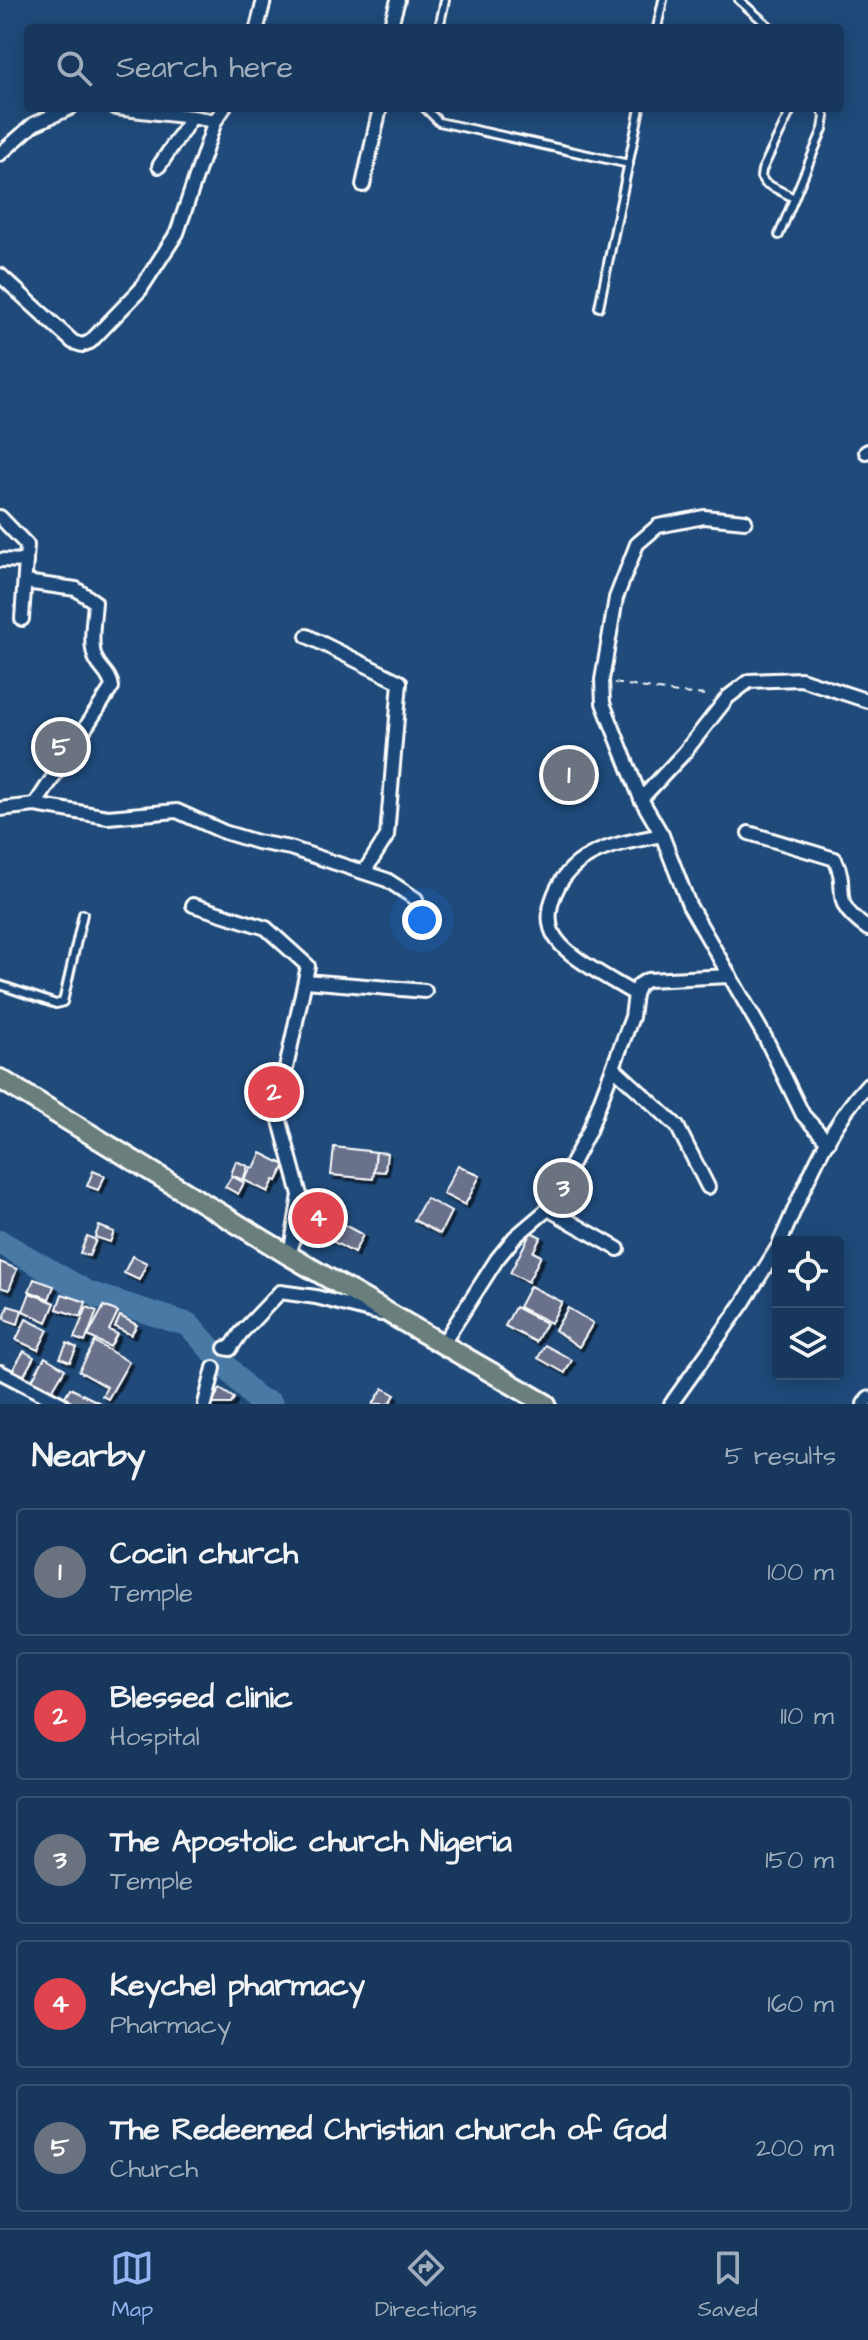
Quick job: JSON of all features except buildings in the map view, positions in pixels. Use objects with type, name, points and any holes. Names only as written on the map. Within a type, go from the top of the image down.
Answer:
[{"type":"main road","points":[[0,1079],[290,1256],[546,1404]]},
{"type":"street","points":[[258,24],[264,0]]},
{"type":"street","points":[[391,24],[398,0]]},
{"type":"street","points":[[0,154],[34,124],[61,112]]},
{"type":"street","points":[[150,112],[215,121]]},
{"type":"street","points":[[0,275],[73,342],[82,345],[90,342],[140,290],[177,233],[215,121],[221,112]]},
{"type":"street","points":[[363,185],[379,112]]},
{"type":"street","points":[[159,166],[192,117]]},
{"type":"street","points":[[0,517],[27,545],[22,619]]},
{"type":"street","points":[[745,521],[704,517],[658,526],[637,544],[616,598],[602,680],[603,703],[641,799],[662,835],[689,905],[766,1039],[803,1115],[828,1142]]},
{"type":"street","points":[[0,560],[26,561]]},
{"type":"street","points":[[25,582],[76,589],[95,602],[93,653],[98,664],[108,672],[112,687],[35,805]]},
{"type":"street","points":[[307,636],[400,682],[387,836],[364,872]]},
{"type":"street","points":[[641,799],[684,753],[728,697],[749,681],[801,679],[868,701]]},
{"type":"street","points":[[0,809],[35,805],[108,817],[177,811],[224,832],[290,848],[387,880],[416,899]]},
{"type":"street","points":[[749,833],[835,859],[844,907],[868,929]]},
{"type":"street","points":[[635,994],[558,942],[548,919],[553,897],[562,879],[577,861],[608,845],[662,835]]},
{"type":"street","points":[[193,905],[266,928],[308,966],[277,1110],[300,1195],[290,1256]]},
{"type":"street","points":[[442,1345],[497,1259],[515,1237],[548,1209],[589,1131],[632,1017],[639,985],[647,980],[730,976]]},
{"type":"street","points":[[306,981],[425,991]]},
{"type":"street","points":[[614,1068],[677,1126],[708,1187]]},
{"type":"street","points":[[783,1236],[828,1142],[854,1099],[868,1084]]},
{"type":"street","points":[[548,1209],[618,1249]]},
{"type":"street","points":[[671,1404],[743,1303],[772,1255]]},
{"type":"street","points":[[225,1348],[230,1349],[280,1292],[316,1297],[393,1316]]},
{"type":"street","points":[[205,1404],[214,1368]]},
{"type":"street","points":[[0,1372],[53,1402]]},
{"type":"street","points":[[864,1404],[868,1398]]},
{"type":"lane","points":[[440,24],[445,0]]},
{"type":"lane","points":[[658,24],[663,0]]},
{"type":"lane","points":[[739,0],[766,24]]},
{"type":"lane","points":[[429,112],[439,122],[629,164]]},
{"type":"lane","points":[[599,307],[639,112]]},
{"type":"lane","points":[[790,112],[761,177],[765,183],[794,198]]},
{"type":"lane","points":[[779,235],[823,129],[823,112]]},
{"type":"lane","points":[[0,985],[56,1004],[63,1002],[83,914]]},
{"type":"path","points":[[602,680],[678,693],[728,697]]},
{"type":"waterway","points":[[0,1242],[88,1293],[189,1325],[255,1398],[271,1404]]},
{"type":"place","name":"The Redeemed Christian church of God","points":[[61,747]]},
{"type":"place","name":"Cocin church","points":[[569,775]]},
{"type":"place","name":"Blessed clinic","points":[[274,1092]]},
{"type":"place","name":"The Apostolic church Nigeria","points":[[563,1188]]},
{"type":"place","name":"Keychel pharmacy","points":[[318,1218]]}]
